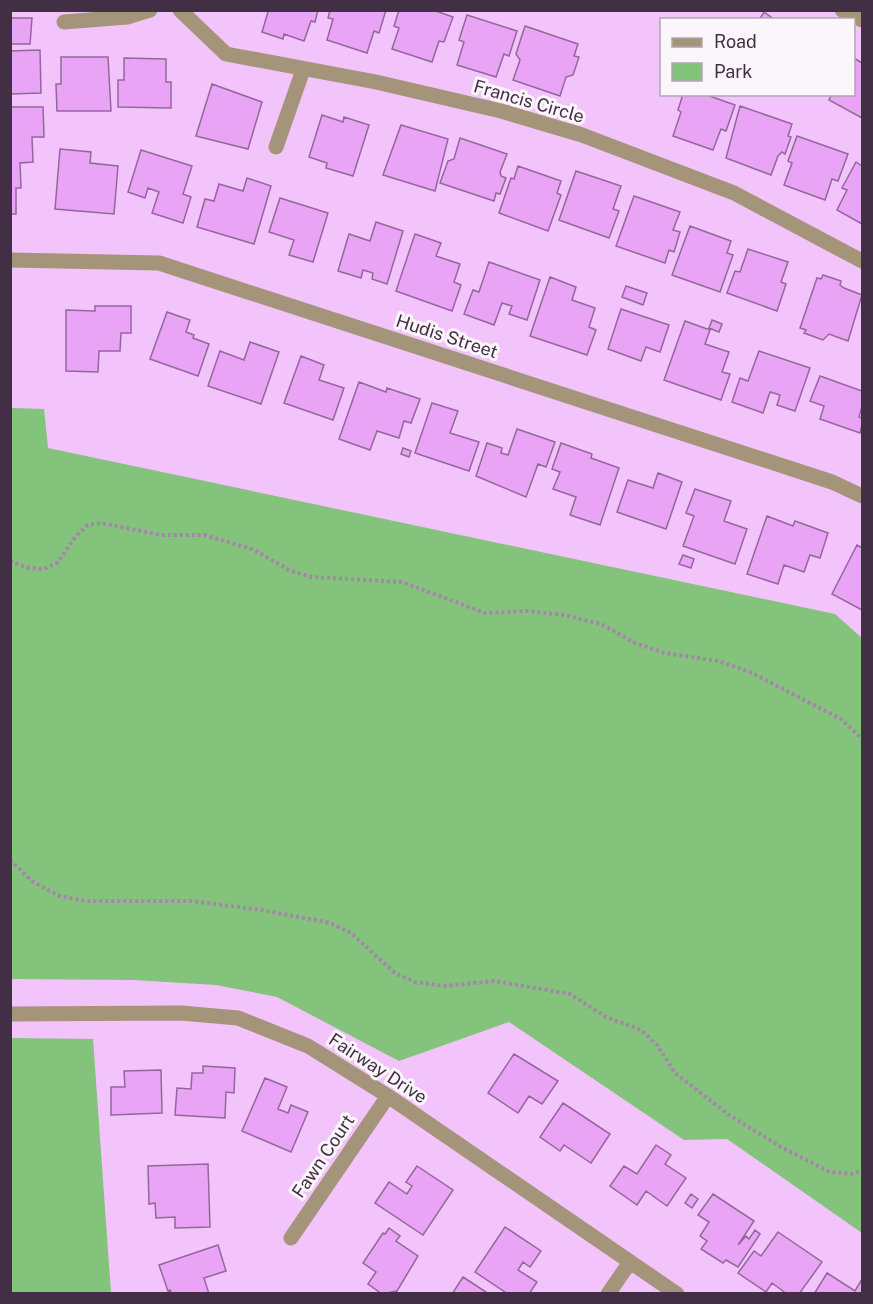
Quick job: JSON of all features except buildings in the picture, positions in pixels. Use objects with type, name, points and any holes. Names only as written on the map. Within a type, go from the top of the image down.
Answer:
[{"type":"street","points":[[64,22],[127,17],[150,10]]},
{"type":"street","name":"Francis Circle","points":[[180,10],[226,54],[376,82],[501,111],[582,135],[734,193],[862,261]]},
{"type":"street","points":[[842,10],[862,20]]},
{"type":"street","points":[[276,147],[303,70]]},
{"type":"street","name":"Hudis Street","points":[[10,260],[159,263],[832,482],[862,496]]},
{"type":"street","name":"Fairway Drive","points":[[10,1014],[181,1013],[238,1018],[308,1046],[388,1096],[676,1293]]},
{"type":"street","name":"Fawn Court","points":[[291,1238],[388,1096]]},
{"type":"street","points":[[608,1293],[630,1262]]},
{"type":"path","points":[[10,561],[28,568],[44,569],[58,562],[76,536],[88,525],[101,523],[161,536],[204,535],[252,549],[291,571],[312,577],[402,582],[485,613],[528,611],[564,615],[601,624],[635,643],[664,653],[718,661],[750,672],[840,719],[862,739]]},
{"type":"path","points":[[10,860],[32,881],[59,896],[87,901],[191,902],[262,910],[330,923],[351,933],[395,974],[415,982],[444,986],[494,981],[530,985],[570,994],[606,1017],[641,1030],[658,1046],[675,1073],[729,1115],[781,1147],[830,1172],[850,1174],[862,1171]]},
{"type":"green space","points":[[11,408],[44,409],[48,448],[835,614],[862,638],[862,1233],[727,1139],[684,1140],[509,1022],[399,1061],[277,997],[216,985],[133,980],[11,979]]},
{"type":"green space","points":[[11,1038],[93,1039],[111,1293],[11,1293]]}]
